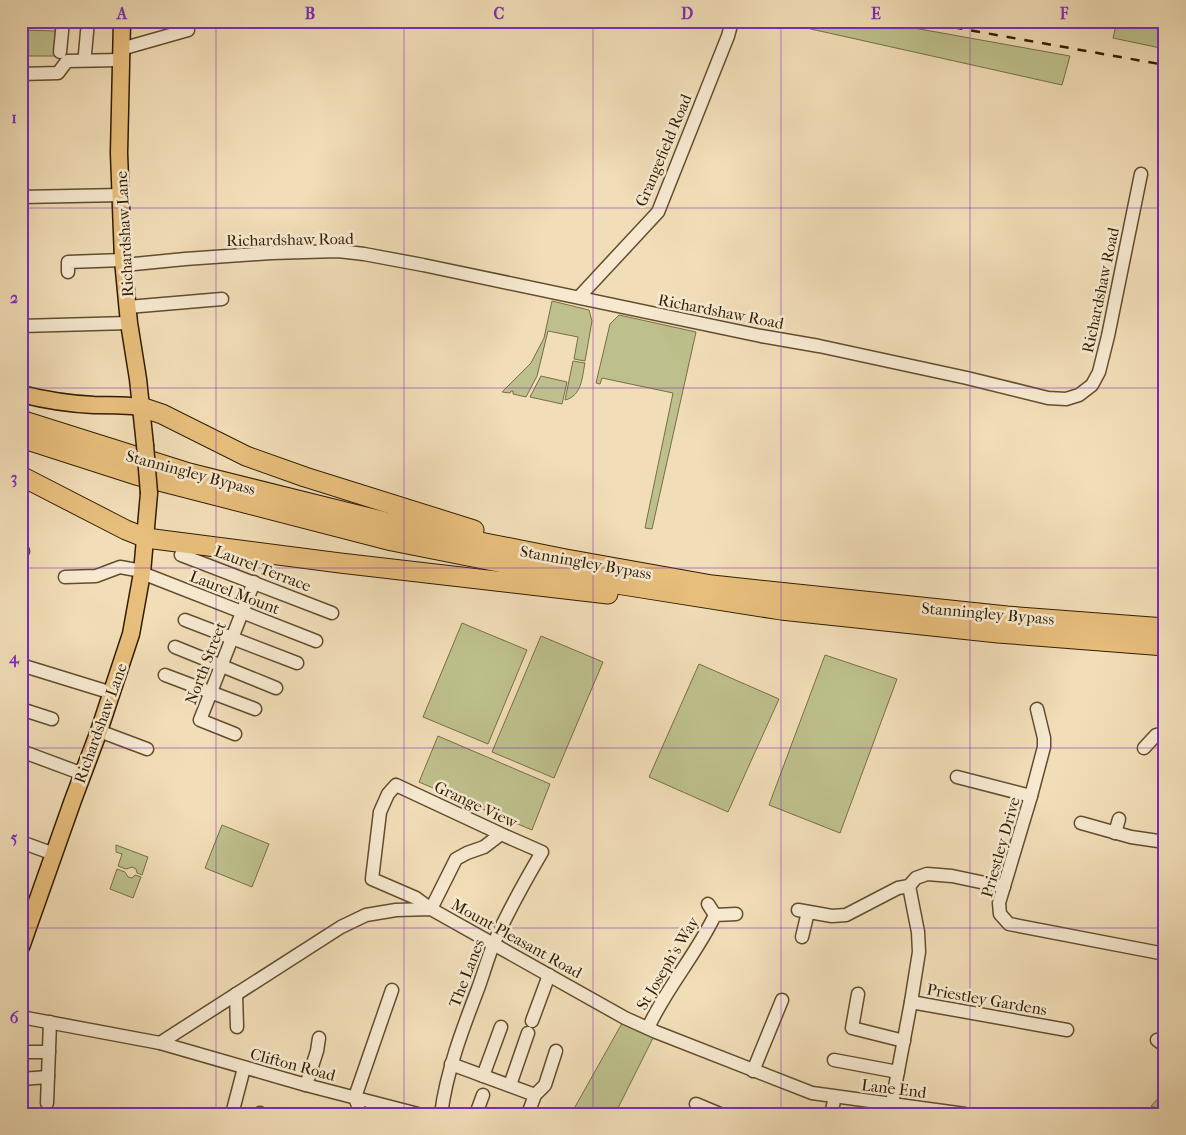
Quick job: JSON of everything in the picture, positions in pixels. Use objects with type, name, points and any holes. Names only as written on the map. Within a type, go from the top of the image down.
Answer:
[{"type":"highway","points":[[141,407],[162,414],[246,456],[397,507],[470,529],[530,552]]},
{"type":"highway","name":"Stanningley Bypass","points":[[21,420],[189,473],[414,529],[530,552],[712,584],[1007,616],[1165,628]]},
{"type":"highway","name":"Stanningley Bypass","points":[[21,438],[136,475],[392,541],[585,579],[781,610],[998,632],[1165,646]]},
{"type":"highway","points":[[21,476],[126,530],[146,538],[570,590],[781,610]]},
{"type":"main road","name":"Richardshaw Lane","points":[[22,941],[99,731],[131,634],[146,538],[149,493],[124,263],[119,153],[122,21]]},
{"type":"main road","points":[[21,394],[47,400],[93,405],[141,407]]},
{"type":"street","points":[[60,52],[63,21]]},
{"type":"street","name":"Grangefield Road","points":[[579,297],[658,212],[728,36],[732,21]]},
{"type":"street","points":[[85,54],[88,22]]},
{"type":"street","points":[[21,74],[58,73],[67,60],[120,55],[188,30]]},
{"type":"street","name":"Richardshaw Road","points":[[68,272],[68,262],[124,263],[338,251],[389,258],[958,376],[1048,398],[1066,399],[1080,395],[1092,385],[1099,372],[1141,174]]},
{"type":"street","points":[[21,197],[121,195]]},
{"type":"street","points":[[21,326],[129,315],[222,299]]},
{"type":"street","name":"Laurel Terrace","points":[[181,554],[332,613]]},
{"type":"street","name":"Laurel Mount","points":[[65,577],[96,576],[120,567],[142,572],[316,641]]},
{"type":"street","name":"North Street","points":[[235,734],[200,720],[254,582]]},
{"type":"street","points":[[185,620],[296,663]]},
{"type":"street","points":[[175,647],[276,688]]},
{"type":"street","points":[[21,665],[112,692]]},
{"type":"street","points":[[165,675],[256,710]]},
{"type":"street","points":[[21,709],[52,719]]},
{"type":"street","name":"Priestley Drive","points":[[1036,709],[1044,738],[1044,747],[1004,887],[999,909],[1000,914],[1009,924],[1165,954]]},
{"type":"street","points":[[99,731],[147,749]]},
{"type":"street","points":[[1144,748],[1156,735],[1165,732]]},
{"type":"street","points":[[21,751],[83,774]]},
{"type":"street","points":[[958,777],[1031,796]]},
{"type":"street","name":"Grange View","points":[[431,909],[416,898],[372,879],[380,812],[388,794],[396,785],[542,852]]},
{"type":"street","points":[[1115,833],[1119,819]]},
{"type":"street","points":[[1080,823],[1115,833],[1165,842]]},
{"type":"street","points":[[431,909],[456,859],[484,847],[500,834]]},
{"type":"street","points":[[21,842],[54,854]]},
{"type":"street","name":"The Lanes","points":[[441,1114],[451,1064],[464,1021],[494,944],[521,888],[542,852]]},
{"type":"street","points":[[802,937],[803,911],[832,916],[846,915],[898,888],[909,886],[916,878],[926,874],[952,876],[1004,887]]},
{"type":"street","points":[[909,886],[918,932],[919,952],[911,1002]]},
{"type":"street","name":"Mount Pleasant Road","points":[[160,1043],[341,926],[366,914],[396,910],[431,909],[617,1013],[648,1028],[812,1093],[835,1097]]},
{"type":"street","name":"St Joseph's Way","points":[[648,1028],[659,1004],[694,954],[712,910],[736,914]]},
{"type":"street","points":[[510,1085],[549,975]]},
{"type":"street","points":[[358,1114],[355,1097],[392,990]]},
{"type":"street","points":[[236,994],[237,1027]]},
{"type":"street","points":[[858,994],[852,1028],[904,1041]]},
{"type":"street","points":[[753,1070],[782,1000]]},
{"type":"street","name":"Priestley Gardens","points":[[892,1104],[911,1002],[1067,1030]]},
{"type":"street","points":[[21,1017],[160,1043]]},
{"type":"street","points":[[47,1103],[50,1022]]},
{"type":"street","points":[[483,1076],[501,1027]]},
{"type":"street","points":[[306,1085],[317,1052],[319,1038]]},
{"type":"street","name":"Clifton Road","points":[[160,1043],[244,1068],[418,1114]]},
{"type":"street","points":[[528,1114],[535,1095],[544,1085],[556,1051]]},
{"type":"street","points":[[21,1052],[49,1052]]},
{"type":"street","points":[[834,1060],[898,1072]]},
{"type":"street","points":[[451,1064],[535,1095]]},
{"type":"street","points":[[232,1114],[244,1068]]},
{"type":"street","points":[[21,1079],[48,1077]]},
{"type":"street","points":[[476,1114],[483,1095]]},
{"type":"street","points":[[831,1114],[835,1097]]},
{"type":"street","name":"Lane End","points":[[835,1097],[965,1114]]},
{"type":"street","points":[[696,1104],[720,1114]]},
{"type":"green space","points":[[775,21],[875,21],[1070,56],[1062,85]]},
{"type":"green space","points":[[1117,21],[1165,21],[1165,49],[1113,38]]},
{"type":"green space","points":[[21,30],[58,31],[56,56],[21,56]]},
{"type":"green space","points":[[552,301],[589,310],[592,321],[585,361],[574,359],[578,337],[548,331],[537,376],[526,397],[513,394],[513,391],[510,393],[502,392],[531,363],[544,338]]},
{"type":"green space","points":[[619,315],[696,332],[652,529],[645,528],[673,393],[602,378],[600,384],[596,383],[610,324]]},
{"type":"green space","points":[[573,361],[585,363],[582,380],[575,394],[565,400]]},
{"type":"green space","points":[[541,376],[567,382],[562,404],[530,397]]},
{"type":"green space","points":[[462,623],[527,650],[488,744],[423,717]]},
{"type":"green space","points":[[541,636],[603,662],[554,778],[492,752]]},
{"type":"green space","points":[[825,655],[897,679],[840,833],[769,805]]},
{"type":"green space","points":[[699,664],[779,699],[728,812],[649,777]]},
{"type":"green space","points":[[438,736],[550,784],[532,830],[419,782]]},
{"type":"green space","points":[[222,825],[269,844],[252,887],[205,868]]},
{"type":"green space","points":[[116,845],[148,857],[142,875],[137,873],[136,869],[132,867],[126,869],[118,866],[122,854],[116,852]]},
{"type":"green space","points":[[117,869],[125,872],[128,877],[132,878],[135,875],[141,877],[133,898],[110,889]]},
{"type":"green space","points":[[625,1018],[656,1032],[615,1114],[571,1114]]},
{"type":"green space","points":[[1165,1091],[1165,1111],[1151,1106]]},
{"type":"railway","points":[[918,21],[1165,65]]}]
